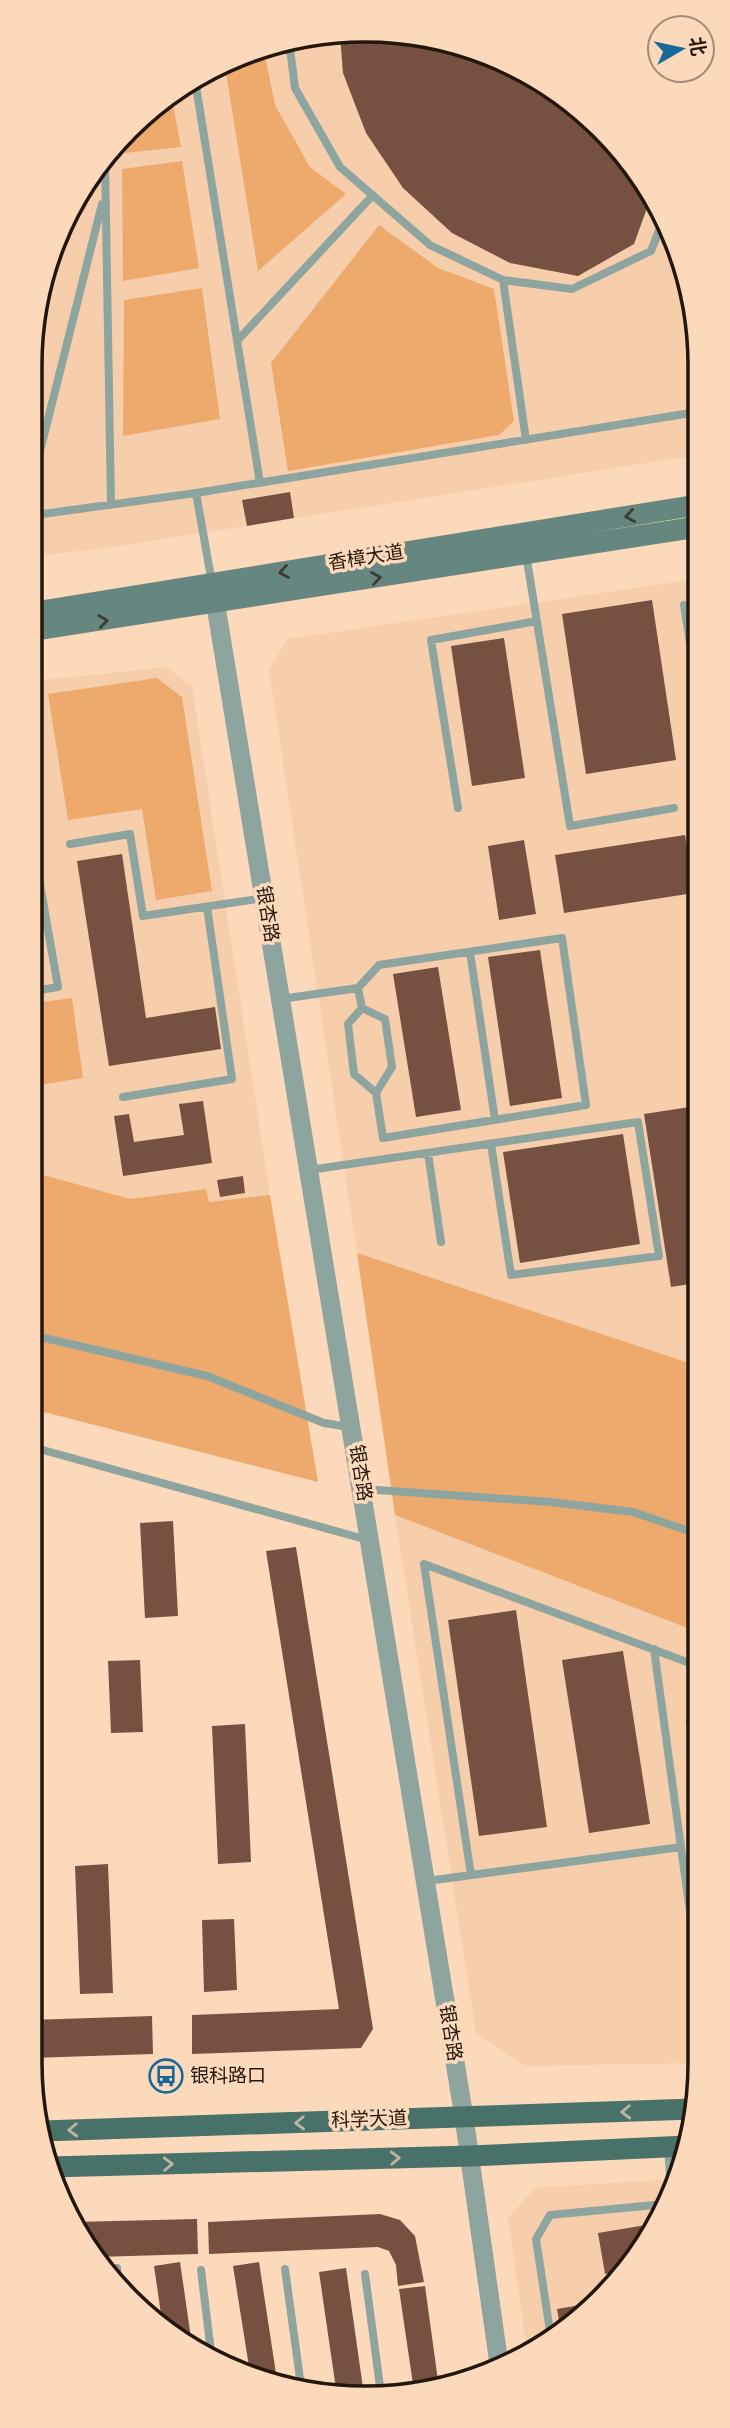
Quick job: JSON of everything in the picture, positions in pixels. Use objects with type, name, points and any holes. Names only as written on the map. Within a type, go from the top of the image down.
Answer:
[{"type":"main road","name":"香樟大道","points":[[42,629],[688,507]]},
{"type":"main road","name":"香樟大道","points":[[42,611],[214,594],[526,554],[688,528]]},
{"type":"main road","name":"科学大道","points":[[49,2131],[684,2109]]},
{"type":"main road","name":"科学大道","points":[[59,2167],[470,2156],[677,2147]]},
{"type":"street","name":"银杏路","points":[[214,594],[426,1881],[470,2156],[498,2357]]},
{"type":"lane","points":[[290,51],[295,88],[340,167],[429,245],[503,280],[572,289],[651,251],[659,231]]},
{"type":"lane","points":[[197,90],[260,483]]},
{"type":"lane","points":[[105,173],[111,505]]},
{"type":"lane","points":[[42,443],[106,191]]},
{"type":"lane","points":[[237,341],[373,195]]},
{"type":"lane","points":[[503,280],[526,440]]},
{"type":"lane","points":[[42,514],[196,493],[688,413]]},
{"type":"lane","points":[[196,493],[214,594]]},
{"type":"lane","points":[[526,554],[570,826],[674,808]]},
{"type":"lane","points":[[684,605],[688,631]]},
{"type":"lane","points":[[458,808],[431,640],[537,621]]},
{"type":"lane","points":[[69,844],[130,834],[143,916],[264,898]]},
{"type":"lane","points":[[42,896],[58,987],[42,990]]},
{"type":"lane","points":[[123,1097],[232,1079],[207,906]]},
{"type":"lane","points":[[281,999],[358,988],[379,965],[562,938],[586,1105],[383,1138],[376,1093],[354,1074],[348,1024],[362,1008]]},
{"type":"lane","points":[[470,952],[495,1120]]},
{"type":"lane","points":[[358,988],[362,1008]]},
{"type":"lane","points":[[362,1008],[385,1019],[393,1067],[376,1093]]},
{"type":"lane","points":[[309,1170],[638,1122],[659,1256],[511,1275],[491,1144]]},
{"type":"lane","points":[[428,1153],[441,1242]]},
{"type":"lane","points":[[42,1337],[207,1376],[324,1423],[352,1427]]},
{"type":"lane","points":[[42,1450],[371,1540]]},
{"type":"lane","points":[[362,1489],[551,1502],[633,1512],[688,1531]]},
{"type":"lane","points":[[471,1875],[424,1564],[688,1662]]},
{"type":"lane","points":[[654,1650],[688,1897]]},
{"type":"lane","points":[[426,1881],[681,1847]]},
{"type":"lane","points":[[549,2328],[536,2239],[550,2215],[655,2205]]},
{"type":"lane","points":[[285,2269],[300,2380]]},
{"type":"lane","points":[[201,2270],[210,2347]]},
{"type":"lane","points":[[365,2274],[380,2385]]},
{"type":"shaded area","points":[[365,42],[428,48],[489,67],[544,96],[578,122],[608,152],[634,186],[663,241],[682,302],[688,365],[688,456],[105,548],[42,555],[42,365],[48,302],[67,241],[96,186],[122,152],[152,122],[186,96],[241,67],[302,48]]},
{"type":"shaded area","points":[[265,58],[275,105],[310,167],[346,194],[258,271],[226,73]]},
{"type":"shaded area","points":[[173,105],[181,147],[125,153],[125,149],[152,122]]},
{"type":"shaded area","points":[[182,161],[199,268],[123,281],[122,169]]},
{"type":"shaded area","points":[[379,225],[438,268],[494,289],[514,421],[499,435],[288,471],[271,363]]},
{"type":"shaded area","points":[[202,288],[220,419],[123,436],[124,300]]},
{"type":"shaded area","points":[[688,580],[688,1363],[357,1253],[269,669],[288,639]]},
{"type":"shaded area","points":[[166,667],[192,686],[270,1195],[208,1202],[205,1189],[130,1199],[42,1175],[42,680]]},
{"type":"shaded area","points":[[157,678],[182,697],[212,891],[156,900],[142,809],[68,820],[48,694]]},
{"type":"shaded area","points":[[72,998],[83,1078],[42,1085],[42,1002]]},
{"type":"shaded area","points":[[42,1175],[130,1199],[206,1189],[209,1202],[270,1195],[318,1482],[42,1412]]},
{"type":"shaded area","points":[[357,1253],[688,1363],[688,1628],[395,1515]]},
{"type":"shaded area","points":[[395,1515],[688,1628],[688,2063],[526,2066],[476,2033]]},
{"type":"shaded area","points":[[666,2180],[645,2224],[608,2276],[578,2306],[526,2343],[508,2218],[535,2188]]},
{"type":"building","points":[[341,43],[386,43],[428,48],[469,59],[526,85],[578,122],[608,152],[634,186],[647,208],[634,244],[578,276],[510,263],[452,233],[403,188],[366,133],[343,73]]},
{"type":"building","points":[[290,492],[294,518],[247,526],[242,500]]},
{"type":"building","points":[[652,600],[676,760],[586,774],[562,614]]},
{"type":"building","points":[[504,638],[525,778],[472,786],[451,646]]},
{"type":"building","points":[[685,835],[688,894],[564,913],[555,855]]},
{"type":"building","points":[[524,840],[536,914],[499,920],[488,846]]},
{"type":"building","points":[[122,854],[146,1018],[215,1007],[221,1049],[109,1066],[77,861]]},
{"type":"building","points":[[540,950],[562,1098],[510,1106],[488,957]]},
{"type":"building","points":[[438,967],[461,1110],[416,1117],[393,974]]},
{"type":"building","points":[[203,1101],[212,1163],[123,1176],[114,1116],[129,1114],[134,1142],[184,1135],[179,1104]]},
{"type":"building","points":[[688,1107],[688,1284],[671,1287],[644,1114]]},
{"type":"building","points":[[623,1134],[640,1244],[520,1263],[503,1152]]},
{"type":"building","points":[[243,1176],[245,1193],[220,1197],[217,1180]]},
{"type":"building","points":[[173,1521],[178,1616],[145,1618],[140,1523]]},
{"type":"building","points":[[296,1547],[373,2029],[361,2048],[192,2054],[192,2015],[339,2009],[266,1551]]},
{"type":"building","points":[[516,1610],[547,1827],[479,1836],[448,1620]]},
{"type":"building","points":[[623,1651],[650,1824],[589,1833],[562,1660]]},
{"type":"building","points":[[140,1660],[143,1732],[111,1733],[108,1661]]},
{"type":"building","points":[[245,1724],[251,1862],[218,1864],[212,1726]]},
{"type":"building","points":[[108,1864],[113,1993],[80,1994],[75,1866]]},
{"type":"building","points":[[234,1919],[237,1990],[204,1992],[202,1920]]},
{"type":"building","points":[[152,2016],[153,2054],[42,2058],[42,2020]]},
{"type":"building","points":[[380,2214],[400,2220],[415,2236],[424,2282],[398,2286],[396,2265],[389,2251],[378,2247],[209,2254],[208,2222]]},
{"type":"building","points":[[197,2219],[198,2254],[107,2257],[84,2222]]},
{"type":"building","points":[[644,2225],[621,2260],[611,2273],[605,2274],[598,2233]]},
{"type":"building","points":[[180,2262],[191,2335],[161,2313],[154,2266]]},
{"type":"building","points":[[259,2262],[276,2374],[249,2364],[233,2266]]},
{"type":"building","points":[[346,2268],[363,2386],[335,2384],[319,2272]]},
{"type":"building","points":[[425,2286],[438,2378],[413,2382],[399,2289]]},
{"type":"building","points":[[579,2305],[559,2321],[557,2309]]},
{"type":"place","name":"银科路口","points":[[166,2076]]}]
